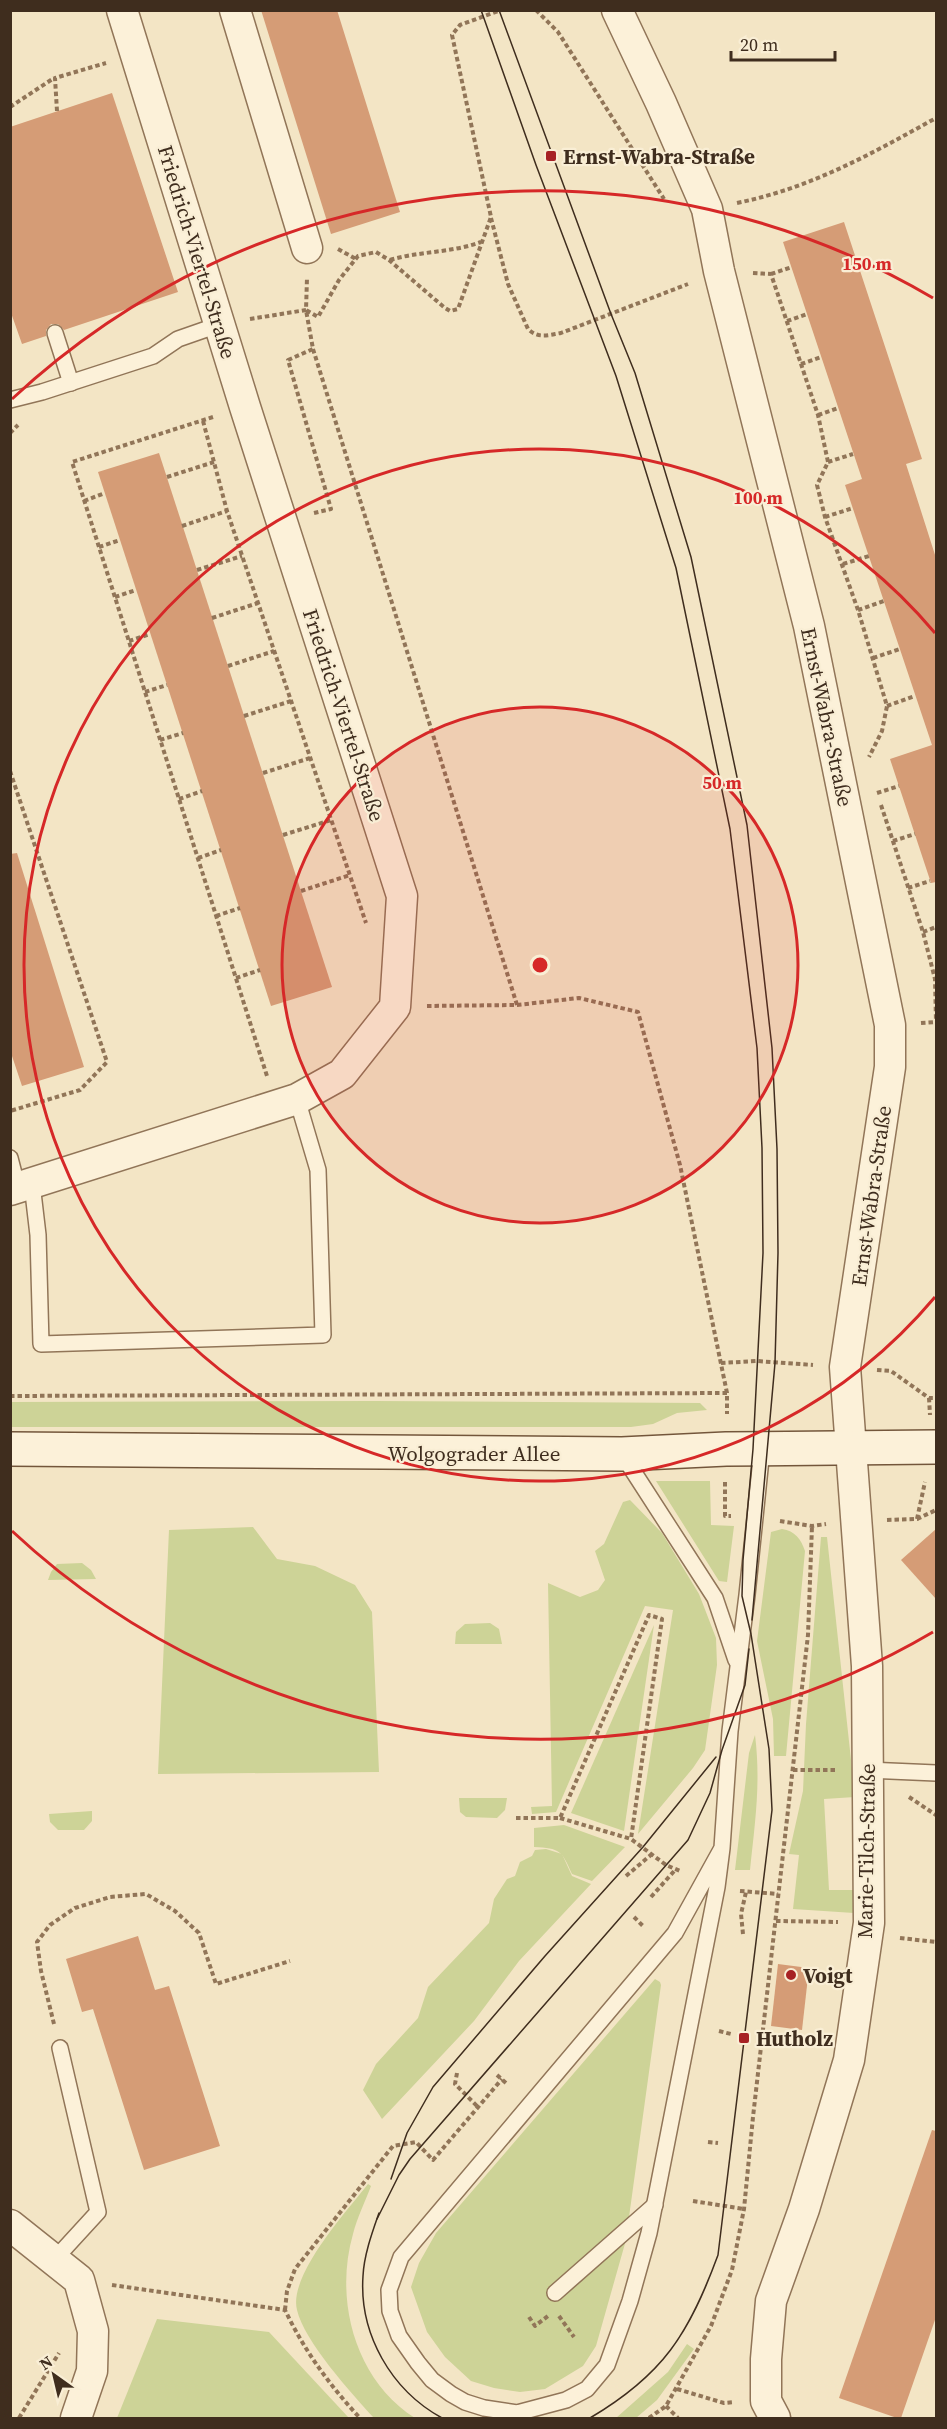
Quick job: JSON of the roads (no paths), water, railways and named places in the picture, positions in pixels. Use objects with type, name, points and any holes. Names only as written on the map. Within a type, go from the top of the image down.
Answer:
[{"type":"main road","name":"Wolgograder Allee","points":[[10,1449],[621,1454],[726,1449],[935,1447]]},
{"type":"street","name":"Friedrich-Viertel-Straße","points":[[122,10],[245,407],[402,896],[395,1007],[342,1074],[287,1103]]},
{"type":"street","points":[[235,10],[307,248]]},
{"type":"street","name":"Ernst-Wabra-Straße","points":[[617,10],[662,103],[707,209],[719,271],[809,626],[890,1025],[890,1067],[845,1367],[851,1448]]},
{"type":"street","points":[[20,1187],[287,1103]]},
{"type":"street","name":"Marie-Tilch-Straße","points":[[775,2418],[766,2401],[766,2359],[771,2301],[804,2209],[849,2060],[869,1923],[867,1666],[851,1448]]},
{"type":"street","points":[[10,2225],[79,2280],[93,2331],[92,2371],[76,2418]]},
{"type":"lane","points":[[10,400],[153,356],[178,339],[221,324]]},
{"type":"lane","points":[[55,333],[71,383]]},
{"type":"lane","points":[[10,1158],[38,1235],[41,1344],[322,1335],[318,1170],[287,1103]]},
{"type":"lane","points":[[710,1885],[675,1933],[401,2257],[389,2290],[390,2311],[399,2336],[417,2363],[432,2380],[465,2402],[484,2408],[517,2413],[566,2400],[587,2389],[607,2365],[630,2301],[650,2233],[710,1885],[722,1848],[730,1731],[762,1449]]},
{"type":"lane","points":[[621,1454],[715,1598],[737,1662]]},
{"type":"lane","points":[[867,1770],[936,1773]]},
{"type":"lane","points":[[54,2260],[98,2212],[60,2048]]},
{"type":"lane","points":[[555,2293],[655,2205]]},
{"type":"tram line","points":[[481,10],[536,165],[616,376],[676,568],[730,829],[757,1048],[762,1148],[763,1253],[753,1449],[742,1596],[751,1634],[769,1749],[772,1810],[718,2255],[696,2308],[671,2350],[637,2386],[590,2418]]},
{"type":"tram line","points":[[499,10],[635,373],[691,557],[747,825],[772,1048],[777,1149],[778,1253],[775,1363],[752,1620]]},
{"type":"tram line","points":[[377,2219],[399,2175],[410,2159],[688,1840],[710,1793],[722,1750],[745,1685],[749,1649]]},
{"type":"tram line","points":[[391,2179],[407,2133],[433,2087],[545,1956],[643,1847],[716,1757]]},
{"type":"tram line","points":[[379,2213],[369,2244],[363,2276],[366,2319],[382,2358],[394,2376],[408,2392],[442,2418]]},
{"type":"place","name":"Ernst-Wabra-Straße","points":[[551,156]]},
{"type":"place","name":"Voigt","points":[[791,1975]]},
{"type":"place","name":"Hutholz","points":[[744,2038]]}]
